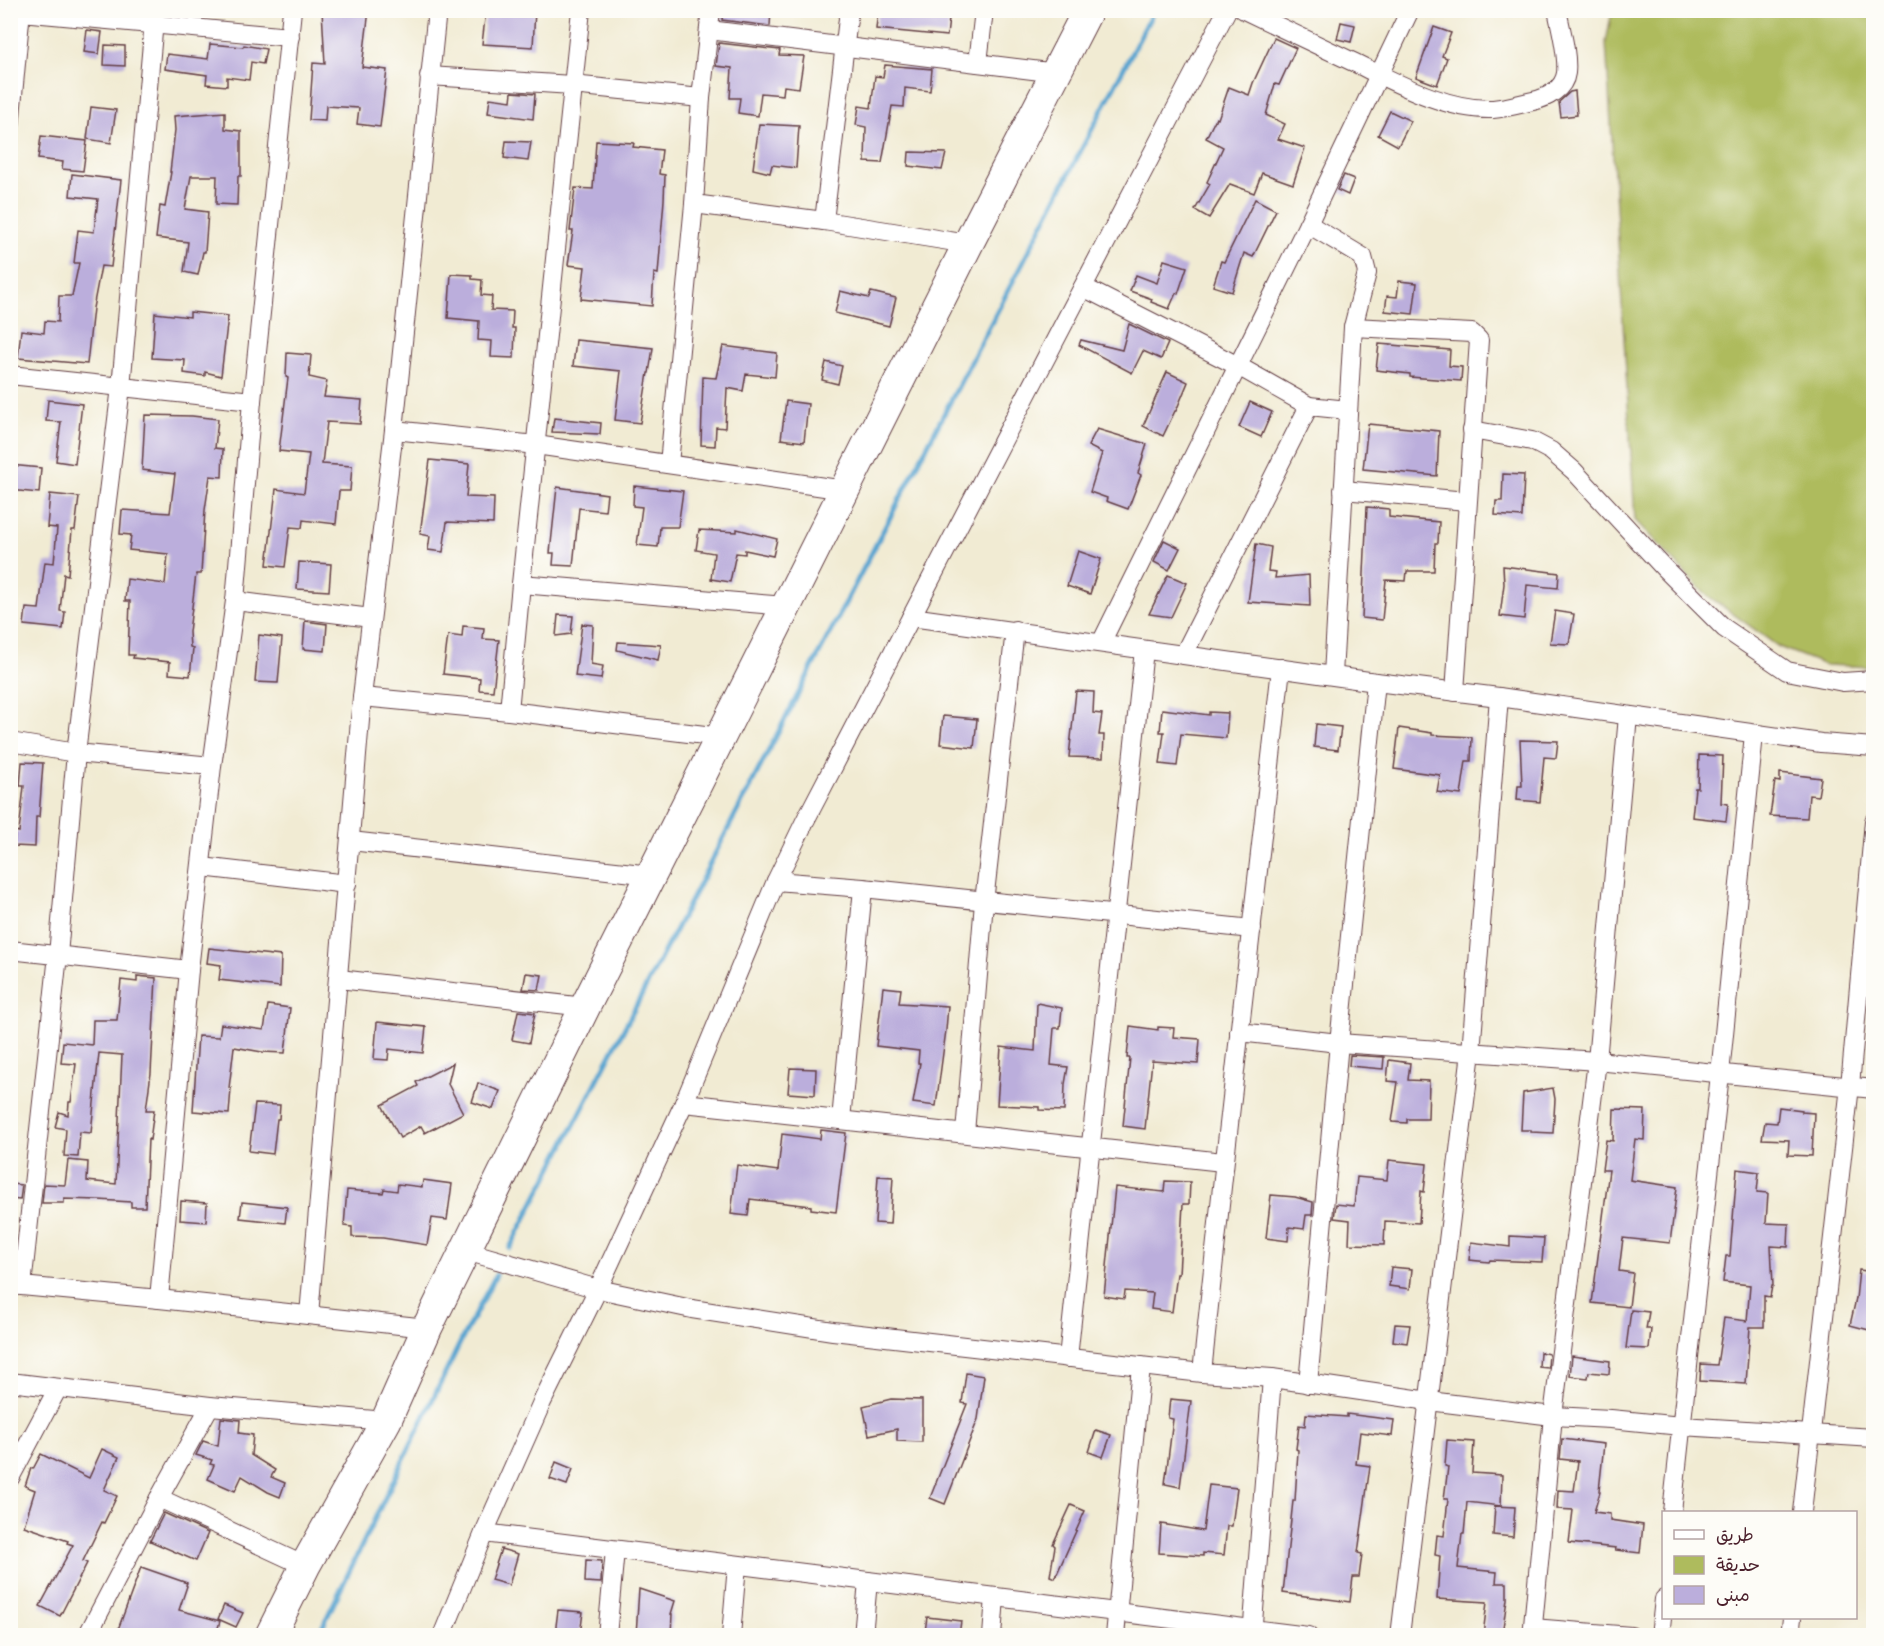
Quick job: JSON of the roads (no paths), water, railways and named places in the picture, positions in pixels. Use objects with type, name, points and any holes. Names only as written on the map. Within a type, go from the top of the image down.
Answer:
[{"type":"main road","points":[[270,1635],[305,1566],[386,1421],[427,1328],[585,1007],[1088,10]]},
{"type":"street","points":[[159,1299],[189,970],[212,766],[235,602],[252,401],[292,10]]},
{"type":"street","points":[[309,1315],[362,697],[394,430],[437,10]]},
{"type":"street","points":[[509,711],[581,10]]},
{"type":"street","points":[[669,464],[694,204],[701,98],[711,10]]},
{"type":"street","points":[[824,221],[849,10]]},
{"type":"street","points":[[978,63],[984,10]]},
{"type":"street","points":[[442,1635],[542,1402],[598,1289],[684,1103],[776,881],[911,616],[1227,10]]},
{"type":"street","points":[[1244,10],[1378,74],[1449,103],[1494,109],[1541,99],[1553,93],[1562,84],[1566,74],[1563,32],[1557,10]]},
{"type":"street","points":[[1101,643],[1308,224],[1410,10]]},
{"type":"street","points":[[11,116],[21,11],[154,17],[290,37]]},
{"type":"street","points":[[154,17],[121,387],[76,753],[58,955],[16,1285],[427,1328]]},
{"type":"street","points":[[709,30],[1057,73]]},
{"type":"street","points":[[429,76],[572,85],[701,98]]},
{"type":"street","points":[[694,204],[824,221],[968,244]]},
{"type":"street","points":[[1308,224],[1363,257],[1367,273],[1353,327],[1333,675]]},
{"type":"street","points":[[1083,287],[1238,366],[1309,406],[1348,410]]},
{"type":"street","points":[[1353,327],[1472,333],[1479,340],[1455,692]]},
{"type":"street","points":[[10,375],[252,401]]},
{"type":"street","points":[[1184,654],[1309,406]]},
{"type":"street","points":[[394,430],[536,445],[844,490]]},
{"type":"street","points":[[1472,430],[1533,441],[1551,450],[1574,471],[1724,628],[1787,671],[1843,682],[1874,680]]},
{"type":"street","points":[[1343,490],[1467,501]]},
{"type":"street","points":[[521,584],[786,606]]},
{"type":"street","points":[[235,602],[371,618]]},
{"type":"street","points":[[911,616],[1754,734],[1874,747]]},
{"type":"street","points":[[965,1133],[984,902],[1015,630]]},
{"type":"street","points":[[1068,1358],[1144,650]]},
{"type":"street","points":[[1202,1373],[1223,1162],[1281,668]]},
{"type":"street","points":[[1308,1384],[1338,1043],[1376,682]]},
{"type":"street","points":[[362,697],[509,711],[721,736]]},
{"type":"street","points":[[1400,1635],[1471,1052],[1499,697]]},
{"type":"street","points":[[1628,716],[1597,1061],[1553,1416],[1532,1632],[1631,1635]]},
{"type":"street","points":[[1672,1511],[1720,1074],[1754,734]]},
{"type":"street","points":[[10,742],[76,753],[212,766]]},
{"type":"street","points":[[1802,1511],[1809,1433],[1850,1086],[1874,821]]},
{"type":"street","points":[[351,841],[651,875]]},
{"type":"street","points":[[202,867],[347,884]]},
{"type":"street","points":[[776,881],[1252,929]]},
{"type":"street","points":[[840,1120],[863,888]]},
{"type":"street","points":[[10,950],[189,970]]},
{"type":"street","points":[[339,979],[585,1007]]},
{"type":"street","points":[[1239,1032],[1338,1043],[1597,1061],[1874,1089]]},
{"type":"street","points":[[684,1103],[1223,1162]]},
{"type":"street","points":[[466,1251],[598,1289],[692,1309],[833,1331],[1202,1373],[1272,1378],[1553,1416],[1874,1438]]},
{"type":"street","points":[[1115,1635],[1141,1366]]},
{"type":"street","points":[[1252,1632],[1272,1378]]},
{"type":"street","points":[[10,1382],[210,1406],[386,1421]]},
{"type":"street","points":[[10,1478],[58,1388]]},
{"type":"street","points":[[87,1635],[210,1406]]},
{"type":"street","points":[[159,1498],[305,1566]]},
{"type":"street","points":[[484,1533],[1117,1612],[1252,1632],[1308,1635]]},
{"type":"street","points":[[607,1635],[615,1550]]},
{"type":"street","points":[[731,1635],[737,1566]]},
{"type":"street","points":[[863,1635],[867,1581]]},
{"type":"street","points":[[992,1635],[995,1597]]},
{"type":"street","points":[[1660,1635],[1662,1617]]},
{"type":"street","points":[[1790,1635],[1792,1619]]},
{"type":"waterway","points":[[510,1248],[1154,10]]},
{"type":"waterway","points":[[318,1636],[461,1341],[496,1275]]}]
